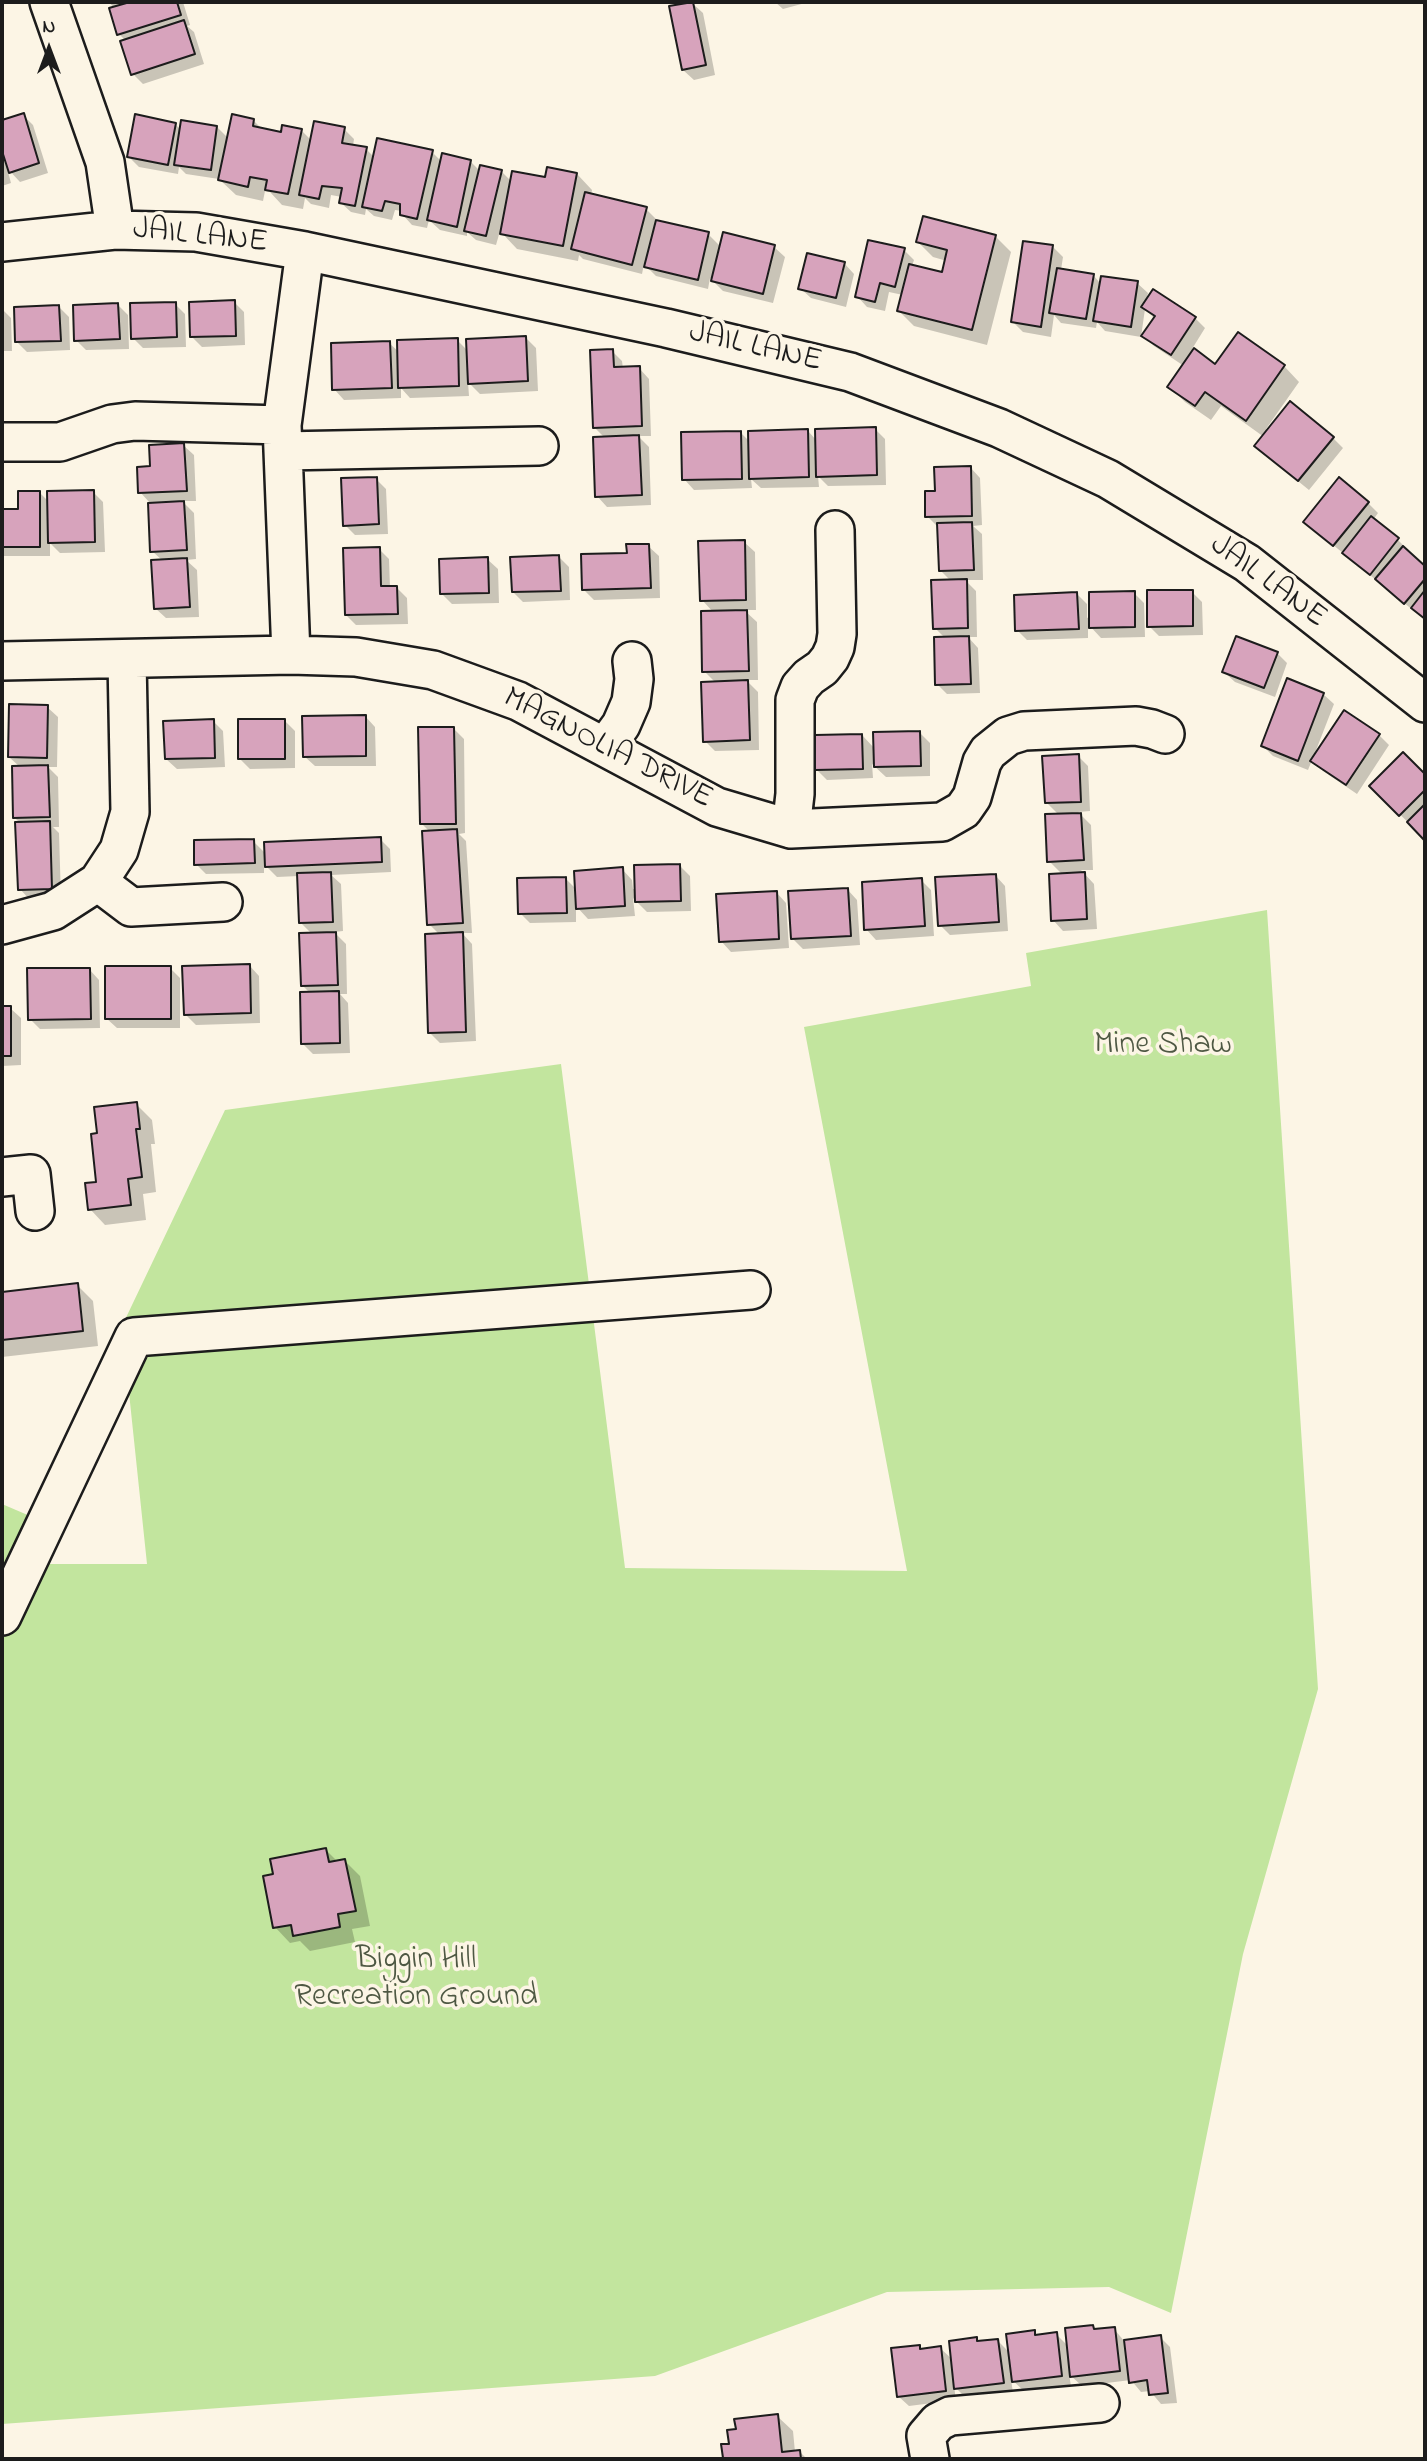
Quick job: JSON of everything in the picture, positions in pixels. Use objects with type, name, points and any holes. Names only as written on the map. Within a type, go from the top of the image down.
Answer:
[{"type":"street","points":[[49,2],[105,162],[115,230]]},
{"type":"street","name":"JAIL LANE","points":[[2,242],[115,230],[196,232],[305,251],[666,328],[850,372],[999,428],[1108,479],[1247,563],[1425,703]]},
{"type":"street","points":[[290,654],[283,438],[305,251]]},
{"type":"street","points":[[2,442],[60,442],[111,424],[135,421],[283,438],[539,446]]},
{"type":"street","points":[[791,829],[795,794],[795,700],[808,677],[822,668],[830,658],[837,634],[835,530]]},
{"type":"street","name":"MAGNOLIA DRIVE","points":[[2,661],[290,654],[356,657],[433,670],[518,701],[718,807],[791,829],[942,822],[963,810],[972,797],[982,762],[988,752],[1008,736],[1024,731],[1136,726],[1165,734]]},
{"type":"street","points":[[2,925],[52,911],[98,882],[119,850],[130,812],[127,660]]},
{"type":"street","points":[[605,747],[621,725],[631,702],[634,679],[632,661]]},
{"type":"street","points":[[98,882],[131,907],[223,902]]},
{"type":"street","points":[[2,1177],[31,1174],[35,1211]]},
{"type":"street","points":[[2,1616],[14,1558],[134,1337],[751,1290]]},
{"type":"street","points":[[930,2459],[926,2436],[938,2422],[950,2416],[1100,2403]]},
{"type":"green space","points":[[1267,910],[1318,1689],[1243,1954],[1171,2313],[1109,2287],[887,2292],[655,2376],[2,2424],[2,1504],[30,1516],[45,1564],[147,1564],[122,1326],[225,1110],[561,1064],[625,1568],[907,1571],[804,1027],[1031,986],[1026,953]]},
{"type":"building","points":[[130,2],[177,2],[181,15],[117,35],[109,8]]},
{"type":"building","points":[[693,2],[706,65],[682,70],[669,6]]},
{"type":"building","points":[[184,20],[195,54],[131,75],[120,41]]},
{"type":"building","points":[[24,113],[39,163],[9,173],[2,151],[2,120]]},
{"type":"building","points":[[135,114],[176,123],[168,165],[127,157]]},
{"type":"building","points":[[232,114],[254,119],[253,126],[281,132],[282,125],[302,129],[288,194],[265,190],[267,180],[250,177],[248,187],[218,180]]},
{"type":"building","points":[[181,120],[217,126],[211,170],[174,165]]},
{"type":"building","points":[[314,121],[345,127],[342,143],[367,147],[355,206],[339,203],[342,188],[322,186],[319,199],[299,195]]},
{"type":"building","points":[[377,138],[433,150],[417,219],[400,215],[400,204],[385,201],[382,211],[362,207]]},
{"type":"building","points":[[442,153],[471,160],[457,227],[427,220]]},
{"type":"building","points":[[480,165],[502,170],[486,236],[464,231]]},
{"type":"building","points":[[547,167],[577,173],[563,246],[500,234],[512,171],[545,177]]},
{"type":"building","points":[[585,192],[647,207],[632,265],[571,249]]},
{"type":"building","points":[[923,216],[996,235],[972,330],[897,311],[909,264],[942,272],[947,250],[916,242]]},
{"type":"building","points":[[656,220],[709,232],[698,280],[644,267]]},
{"type":"building","points":[[723,232],[775,245],[763,294],[711,281]]},
{"type":"building","points":[[868,240],[905,248],[895,287],[880,283],[875,302],[855,297]]},
{"type":"building","points":[[1023,241],[1053,245],[1041,327],[1011,322]]},
{"type":"building","points":[[807,253],[845,262],[836,298],[798,289]]},
{"type":"building","points":[[1057,268],[1094,274],[1086,319],[1049,313]]},
{"type":"building","points":[[1101,276],[1138,281],[1131,327],[1093,321]]},
{"type":"building","points":[[1153,289],[1196,317],[1171,355],[1141,336],[1155,316],[1141,307]]},
{"type":"building","points":[[235,300],[236,336],[190,337],[189,302]]},
{"type":"building","points":[[176,302],[177,337],[131,339],[130,303]]},
{"type":"building","points":[[118,303],[120,339],[74,341],[73,305]]},
{"type":"building","points":[[59,305],[61,341],[15,342],[14,307]]},
{"type":"building","points":[[1238,332],[1285,365],[1246,421],[1205,392],[1195,406],[1167,387],[1194,348],[1215,364]]},
{"type":"building","points":[[526,336],[528,381],[468,384],[466,339]]},
{"type":"building","points":[[458,338],[459,386],[398,388],[397,340]]},
{"type":"building","points":[[390,341],[392,388],[332,390],[331,343]]},
{"type":"building","points":[[613,349],[614,367],[640,366],[642,426],[593,428],[590,350]]},
{"type":"building","points":[[1290,401],[1334,437],[1298,481],[1254,446]]},
{"type":"building","points":[[876,427],[877,475],[816,477],[815,429]]},
{"type":"building","points":[[808,429],[809,477],[749,479],[748,431]]},
{"type":"building","points":[[741,431],[742,479],[682,480],[681,432]]},
{"type":"building","points":[[639,435],[642,495],[595,497],[593,437]]},
{"type":"building","points":[[184,443],[187,491],[138,493],[137,467],[150,466],[149,445]]},
{"type":"building","points":[[971,466],[972,516],[925,517],[925,491],[935,491],[934,467]]},
{"type":"building","points":[[377,477],[379,524],[343,526],[341,478]]},
{"type":"building","points":[[1339,477],[1369,502],[1333,546],[1303,522]]},
{"type":"building","points":[[94,490],[95,542],[48,543],[47,491]]},
{"type":"building","points":[[18,491],[40,491],[40,547],[2,547],[2,509],[18,509]]},
{"type":"building","points":[[184,501],[187,550],[150,552],[148,503]]},
{"type":"building","points":[[1371,516],[1399,538],[1370,575],[1342,553]]},
{"type":"building","points":[[972,522],[974,570],[939,571],[937,523]]},
{"type":"building","points":[[745,540],[746,600],[700,601],[698,541]]},
{"type":"building","points":[[626,544],[649,544],[651,588],[582,590],[581,554],[627,553]]},
{"type":"building","points":[[1403,546],[1425,566],[1425,579],[1404,604],[1375,579]]},
{"type":"building","points":[[380,547],[381,586],[397,586],[398,614],[345,615],[343,548]]},
{"type":"building","points":[[559,555],[561,591],[512,592],[510,557]]},
{"type":"building","points":[[488,557],[489,593],[440,594],[439,559]]},
{"type":"building","points":[[187,558],[190,607],[154,609],[151,560]]},
{"type":"building","points":[[967,579],[968,628],[933,629],[931,580]]},
{"type":"building","points":[[1147,590],[1193,590],[1193,626],[1147,627]]},
{"type":"building","points":[[1425,590],[1425,619],[1411,608]]},
{"type":"building","points":[[1135,591],[1135,627],[1089,628],[1089,592]]},
{"type":"building","points":[[1077,592],[1079,629],[1015,631],[1014,595]]},
{"type":"building","points":[[747,610],[749,671],[702,672],[701,611]]},
{"type":"building","points":[[969,636],[971,684],[935,685],[934,637]]},
{"type":"building","points":[[1236,636],[1278,652],[1264,688],[1222,672]]},
{"type":"building","points":[[1287,678],[1324,693],[1298,761],[1261,746]]},
{"type":"building","points":[[748,680],[750,740],[703,742],[701,682]]},
{"type":"building","points":[[9,704],[48,705],[47,758],[8,757]]},
{"type":"building","points":[[1344,710],[1380,734],[1346,785],[1310,761]]},
{"type":"building","points":[[366,715],[366,756],[303,757],[302,716]]},
{"type":"building","points":[[214,719],[215,758],[165,759],[163,721]]},
{"type":"building","points":[[238,719],[285,719],[285,759],[238,759]]},
{"type":"building","points":[[418,727],[454,727],[456,824],[420,824]]},
{"type":"building","points":[[920,731],[921,766],[874,767],[873,732]]},
{"type":"building","points":[[862,734],[863,769],[815,770],[815,735]]},
{"type":"building","points":[[1403,752],[1425,774],[1425,790],[1399,816],[1369,786]]},
{"type":"building","points":[[1079,754],[1081,802],[1045,803],[1042,756]]},
{"type":"building","points":[[48,765],[50,817],[13,818],[12,766]]},
{"type":"building","points":[[1425,804],[1425,841],[1407,822]]},
{"type":"building","points":[[1081,813],[1084,860],[1047,862],[1045,814]]},
{"type":"building","points":[[50,821],[52,889],[18,890],[15,822]]},
{"type":"building","points":[[457,829],[463,923],[427,925],[422,831]]},
{"type":"building","points":[[381,837],[382,862],[265,867],[264,842]]},
{"type":"building","points":[[254,839],[255,863],[194,865],[194,840]]},
{"type":"building","points":[[680,864],[681,901],[635,902],[634,865]]},
{"type":"building","points":[[623,867],[625,906],[576,909],[574,871]]},
{"type":"building","points":[[331,872],[333,922],[299,923],[297,873]]},
{"type":"building","points":[[1085,872],[1087,919],[1051,921],[1049,874]]},
{"type":"building","points":[[996,874],[999,922],[938,926],[935,877]]},
{"type":"building","points":[[566,877],[567,913],[518,914],[517,878]]},
{"type":"building","points":[[922,878],[925,926],[864,930],[862,882]]},
{"type":"building","points":[[848,888],[851,936],[791,939],[788,891]]},
{"type":"building","points":[[777,891],[779,939],[719,942],[716,894]]},
{"type":"building","points":[[336,932],[338,985],[301,986],[299,933]]},
{"type":"building","points":[[463,932],[466,1032],[428,1033],[425,934]]},
{"type":"building","points":[[250,964],[251,1013],[184,1015],[182,966]]},
{"type":"building","points":[[105,966],[171,966],[171,1019],[105,1019]]},
{"type":"building","points":[[27,968],[90,968],[91,1019],[28,1020]]},
{"type":"building","points":[[339,991],[340,1043],[301,1044],[300,992]]},
{"type":"building","points":[[2,1006],[11,1006],[11,1056],[2,1056]]},
{"type":"building","points":[[137,1102],[140,1129],[136,1129],[142,1177],[128,1179],[131,1205],[88,1210],[85,1183],[96,1182],[91,1134],[97,1133],[94,1107]]},
{"type":"building","points":[[78,1283],[83,1331],[2,1340],[2,1292]]},
{"type":"building","points":[[326,1848],[329,1862],[345,1859],[356,1911],[338,1914],[340,1927],[293,1936],[291,1925],[273,1928],[263,1876],[273,1874],[270,1859]]},
{"type":"building","points":[[1093,2325],[1094,2329],[1115,2327],[1120,2371],[1070,2377],[1065,2328]]},
{"type":"building","points":[[1035,2330],[1035,2335],[1057,2332],[1062,2376],[1012,2382],[1006,2334]]},
{"type":"building","points":[[1161,2335],[1168,2393],[1149,2395],[1147,2380],[1129,2383],[1124,2340]]},
{"type":"building","points":[[977,2337],[977,2341],[998,2339],[1004,2383],[954,2389],[949,2341]]},
{"type":"building","points":[[920,2345],[920,2349],[941,2346],[946,2391],[897,2397],[891,2348]]},
{"type":"building","points":[[778,2414],[782,2452],[800,2450],[801,2459],[723,2458],[721,2444],[729,2444],[727,2430],[736,2429],[734,2419]]},
{"type":"park label","name":"Mine Shaw","points":[[1163,1047]]},
{"type":"park label","name":"Biggin Hill Recreation Ground","points":[[416,1980]]}]
